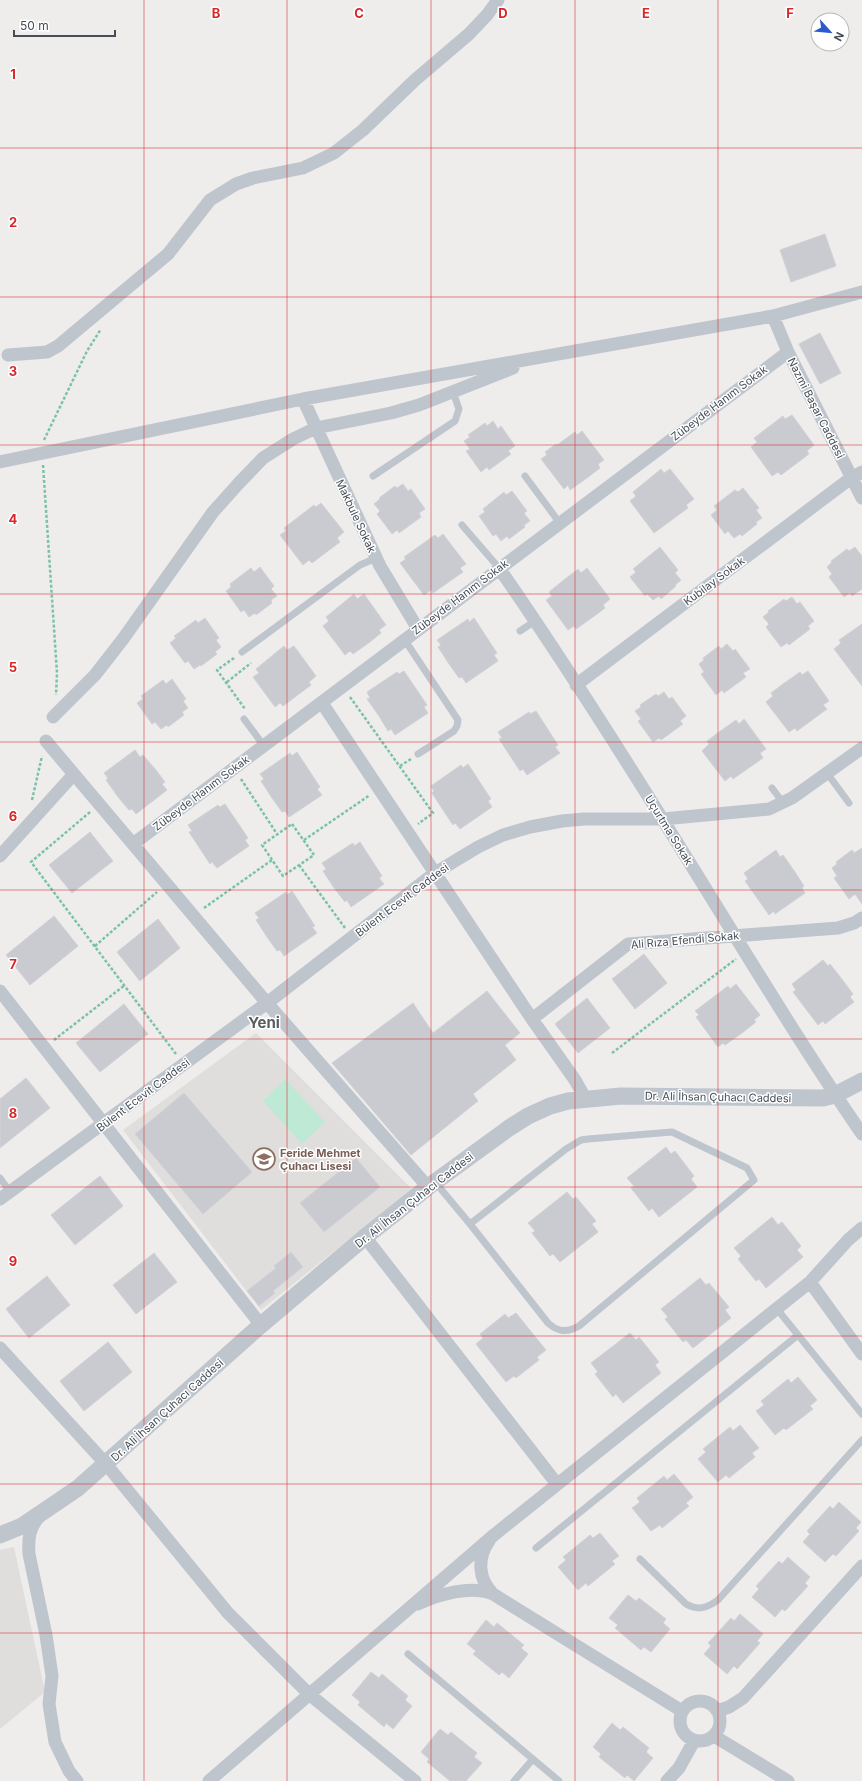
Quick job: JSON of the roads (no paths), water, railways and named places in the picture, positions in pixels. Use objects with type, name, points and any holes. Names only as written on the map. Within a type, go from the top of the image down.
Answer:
[{"type":"street","points":[[8,355],[47,352],[58,346],[168,254],[202,208],[218,194],[244,181],[303,168],[318,162],[347,144],[473,30],[498,0]]},
{"type":"street","points":[[0,462],[303,399],[773,316],[862,292]]},
{"type":"street","name":"Nazmi Başar Caddesi","points":[[773,316],[788,352],[857,475],[862,498]]},
{"type":"street","name":"Zübeyde Hanım Sokak","points":[[133,844],[322,703],[559,522],[788,352]]},
{"type":"street","points":[[53,717],[95,675],[123,639],[213,512],[263,458],[293,439],[316,428],[391,413],[419,405],[539,357]]},
{"type":"street","name":"Makbule Sokak","points":[[303,399],[376,558],[418,629]]},
{"type":"street","name":"Kubilay Sokak","points":[[576,685],[857,475]]},
{"type":"street","name":"Uçurtma Sokak","points":[[499,568],[535,620],[663,819],[744,953],[835,1095],[862,1134]]},
{"type":"street","points":[[322,703],[532,1019],[575,1080],[585,1098]]},
{"type":"street","points":[[46,741],[267,1003],[431,1185]]},
{"type":"street","name":"Bülent Ecevit Caddesi","points":[[5,1195],[267,1003],[435,873],[478,847],[530,827],[562,821],[584,819],[663,819],[770,809],[784,804],[862,748]]},
{"type":"street","points":[[0,856],[28,822],[74,774]]},
{"type":"street","name":"Ali Rıza Efendi Sokak","points":[[532,1019],[628,944],[838,928],[862,920]]},
{"type":"street","points":[[0,991],[261,1325]]},
{"type":"street","name":"Dr. Ali İhsan Çuhacı Caddesi","points":[[0,1535],[22,1526],[78,1488],[261,1325],[365,1238],[431,1185],[509,1128],[528,1116],[550,1106],[585,1098],[621,1096],[811,1099],[835,1095],[862,1081]]},
{"type":"street","points":[[208,1781],[494,1535],[810,1282],[848,1240],[862,1228]]},
{"type":"street","points":[[365,1238],[557,1484]]},
{"type":"street","points":[[810,1282],[862,1354]]},
{"type":"street","points":[[2,1354],[106,1464],[228,1613],[309,1694],[415,1781]]},
{"type":"street","name":"Dr. Ali İhsan Çuhacı Caddesi","points":[[44,1512],[35,1520],[31,1528],[28,1540],[29,1554],[46,1635],[52,1676],[49,1704],[55,1742],[69,1771],[77,1781]]},
{"type":"street","points":[[0,1535],[15,1537],[25,1546],[29,1554]]},
{"type":"street","points":[[494,1535],[483,1551],[481,1568],[487,1587],[494,1594],[682,1711]]},
{"type":"street","points":[[717,1711],[729,1707],[743,1698],[862,1566]]},
{"type":"street","points":[[405,1610],[422,1602],[448,1594],[478,1590],[494,1594]]},
{"type":"street","points":[[703,1701],[714,1706],[717,1711],[720,1724],[714,1736],[708,1740],[694,1741],[681,1729],[679,1723],[682,1711],[691,1703],[703,1701]]},
{"type":"street","points":[[714,1736],[788,1781]]},
{"type":"street","points":[[668,1781],[679,1768],[694,1741]]},
{"type":"lane","points":[[373,476],[455,421],[459,409],[453,392]]},
{"type":"lane","points":[[525,476],[559,522]]},
{"type":"lane","points":[[462,525],[499,568]]},
{"type":"lane","points":[[242,652],[360,566],[376,558]]},
{"type":"lane","points":[[520,631],[535,620]]},
{"type":"lane","points":[[404,639],[458,720],[454,731],[418,754]]},
{"type":"lane","points":[[246,716],[264,746]]},
{"type":"lane","points":[[827,773],[849,803]]},
{"type":"lane","points":[[772,788],[784,804]]},
{"type":"lane","points":[[431,1185],[470,1224],[548,1322],[558,1330],[564,1331],[579,1326],[754,1180],[747,1168],[672,1132],[581,1140],[566,1149],[470,1224]]},
{"type":"lane","points":[[0,1178],[5,1195]]},
{"type":"lane","points":[[777,1309],[862,1414]]},
{"type":"lane","points":[[536,1548],[798,1335]]},
{"type":"lane","points":[[640,1559],[686,1604],[696,1608],[704,1608],[711,1605],[718,1600],[862,1440]]},
{"type":"lane","points":[[408,1654],[559,1781]]},
{"type":"lane","points":[[514,1781],[533,1759]]},
{"type":"place","name":"Feride Mehmet Çuhacı Lisesi","points":[[264,1159]]},
{"type":"district","name":"Yeni","points":[[264,1023]]}]
